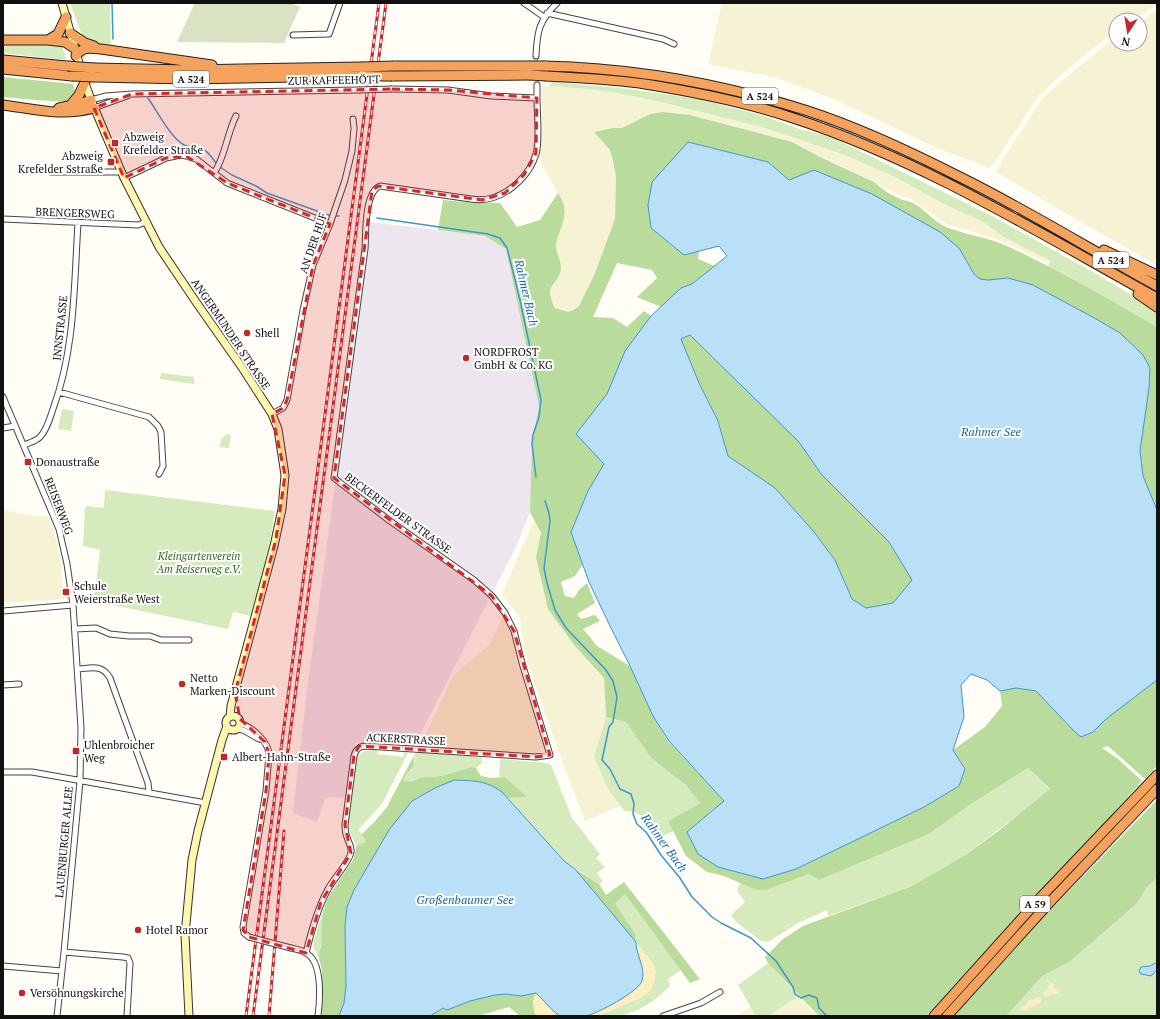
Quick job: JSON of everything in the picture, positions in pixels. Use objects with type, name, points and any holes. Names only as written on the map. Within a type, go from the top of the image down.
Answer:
[{"type":"highway","points":[[48,40],[58,34],[66,17]]},
{"type":"highway","points":[[70,33],[84,43],[101,48],[239,69]]},
{"type":"highway","points":[[3,40],[48,40],[65,42],[75,52],[83,49],[101,48]]},
{"type":"highway","name":"A 524","points":[[3,60],[67,66],[94,72],[189,79],[361,72],[394,66],[529,71]]},
{"type":"highway","name":"A 524","points":[[3,69],[72,76],[94,72],[239,69],[361,72],[392,76],[604,68],[675,78],[756,95],[810,112],[862,131],[954,174],[1157,286]]},
{"type":"highway","name":"A 524","points":[[546,71],[644,84],[693,93],[752,106],[830,131],[920,170],[971,195],[1157,298]]},
{"type":"highway","points":[[69,107],[79,95],[85,82]]},
{"type":"highway","points":[[3,100],[51,108],[93,104]]},
{"type":"highway","points":[[3,105],[50,112],[68,113],[81,112],[93,104]]},
{"type":"highway","points":[[1065,234],[1157,275]]},
{"type":"highway","points":[[1099,266],[1157,307]]},
{"type":"highway","name":"A 59","points":[[934,1016],[1042,896],[1157,775]]},
{"type":"highway","name":"A 59","points":[[947,1016],[1050,902],[1157,789]]},
{"type":"main road","name":"ANGERMUNDER STRASSE","points":[[62,3],[75,52],[93,104],[123,175],[146,222],[159,247],[243,369],[272,414],[278,429],[285,475],[282,509],[276,539],[235,693],[236,719],[239,727],[232,728]]},
{"type":"main road","name":"ANGERMUNDER STRASSE","points":[[232,728],[226,721],[236,719]]},
{"type":"main road","name":"ANGERMUNDER STRASSE","points":[[189,1016],[186,928],[194,848],[220,748],[232,728]]},
{"type":"street","points":[[294,35],[329,34],[340,3]]},
{"type":"street","points":[[524,3],[546,15],[656,38],[674,44]]},
{"type":"street","points":[[536,56],[541,23],[557,3]]},
{"type":"street","points":[[537,85],[537,98]]},
{"type":"street","name":"ZUR KAFFEEHÖTT","points":[[93,104],[106,96],[132,94],[392,89],[448,90],[491,96],[537,98]]},
{"type":"street","name":"ZUR KAFFEEHÖTT","points":[[93,104],[132,94]]},
{"type":"street","name":"BECKERFELDER STRASSE","points":[[537,98],[536,153],[530,168],[517,184],[505,192],[491,198],[470,199],[380,186],[376,187],[372,191],[368,210],[365,249],[334,478],[409,535],[474,580],[492,596],[505,612],[514,631],[522,663],[550,755]]},
{"type":"street","points":[[216,172],[231,126],[236,116]]},
{"type":"street","name":"AN DER HUF","points":[[272,414],[283,408],[288,400],[313,265],[331,222],[345,180],[352,151],[354,128],[353,119]]},
{"type":"street","points":[[51,172],[123,175],[166,158],[181,155],[196,159],[216,172],[227,183],[331,222]]},
{"type":"street","name":"BRENGERSWEG","points":[[3,219],[138,225],[146,222]]},
{"type":"street","name":"INNSTRASSE","points":[[24,445],[41,436],[51,416],[60,392],[69,353],[72,329],[78,223]]},
{"type":"street","points":[[60,392],[149,417],[158,426],[161,432],[163,466],[159,474]]},
{"type":"street","name":"REISERWEG","points":[[3,397],[59,529],[74,605],[78,669]]},
{"type":"street","points":[[3,428],[15,426]]},
{"type":"street","points":[[3,611],[74,605]]},
{"type":"street","points":[[75,629],[96,628],[110,634],[150,636],[161,640],[189,640]]},
{"type":"street","points":[[78,669],[101,669],[106,672],[110,678],[148,783],[149,792]]},
{"type":"street","name":"LAUENBURGER ALLEE","points":[[57,1016],[80,781],[81,728],[78,669]]},
{"type":"street","points":[[3,685],[19,684]]},
{"type":"street","points":[[236,719],[247,725],[265,742],[269,749],[266,791],[243,927],[244,933],[249,937],[306,953],[315,961],[318,971],[318,1016]]},
{"type":"street","points":[[232,728],[243,730],[265,742]]},
{"type":"street","name":"ACKERSTRASSE","points":[[306,953],[321,902],[349,858],[351,852],[345,825],[354,756],[358,748],[361,746],[366,746],[536,758],[550,755]]},
{"type":"street","points":[[3,772],[32,772],[206,803]]},
{"type":"street","points":[[64,952],[128,958],[130,963],[127,1016]]},
{"type":"street","points":[[3,966],[62,971]]},
{"type":"street","points":[[663,1016],[701,1003],[720,992]]},
{"type":"highlighted area","points":[[392,89],[448,90],[537,98],[536,153],[524,175],[505,193],[482,200],[378,186],[372,191],[334,478],[492,596],[514,631],[550,755],[536,757],[359,746],[354,756],[345,825],[351,853],[321,902],[306,953],[249,937],[243,930],[266,791],[269,754],[265,742],[240,719],[235,693],[276,539],[285,475],[272,414],[283,408],[287,400],[313,265],[330,224],[227,183],[186,156],[166,158],[124,178],[94,108],[132,94]]},
{"type":"shaded area","points":[[722,3],[1157,3],[1145,12],[1108,12],[1108,38],[1063,73],[1039,95],[997,159],[989,168],[939,149],[834,99],[773,77],[708,64]]},
{"type":"shaded area","points":[[1157,10],[1157,265],[996,172],[1042,99],[1102,48],[1108,44],[1108,52],[1148,52],[1148,16]]},
{"type":"shaded area","points":[[549,86],[588,89],[623,94],[665,103],[758,126],[847,156],[895,177],[944,204],[983,222],[1002,236],[1051,261],[1050,264],[1006,243],[946,224],[911,199],[903,197],[792,142],[690,115],[663,112],[650,114],[622,128],[613,128],[594,132],[610,150],[613,161],[616,177],[615,219],[595,273],[579,306],[568,312],[555,308],[550,297],[551,286],[558,276],[561,267],[556,248],[559,230],[564,218],[558,193],[539,159],[542,124],[541,87]]},
{"type":"shaded area","points":[[371,222],[485,236],[506,249],[539,407],[532,440],[530,512],[516,547],[414,746],[355,743],[347,798],[329,797],[325,799],[317,822],[293,813],[307,690]]},
{"type":"shaded area","points":[[3,510],[28,515],[48,516],[57,542],[64,599],[3,603]]},
{"type":"shaded area","points":[[534,520],[541,533],[536,557],[575,646],[604,678],[606,717],[594,757],[608,789],[620,806],[585,821],[535,684],[524,649],[520,618],[502,594]]},
{"type":"shaded area","points":[[503,616],[511,635],[518,666],[545,742],[543,748],[537,754],[530,755],[428,748],[424,745],[423,741],[453,676],[490,644]]},
{"type":"shaded area","points":[[799,996],[819,1016],[768,1016]]},
{"type":"shaded area","points":[[751,1006],[756,1016],[736,1016]]},
{"type":"green space","points":[[70,3],[110,3],[111,45],[94,44],[83,38]]},
{"type":"green space","points":[[195,3],[291,3],[300,7],[284,43],[177,42]]},
{"type":"green space","points":[[3,43],[62,44],[66,60],[3,53]]},
{"type":"green space","points":[[3,77],[73,84],[76,95],[67,102],[3,97]]},
{"type":"green space","points":[[553,82],[621,88],[698,99],[761,115],[799,129],[831,137],[994,217],[1098,275],[1157,310],[1157,327],[1048,266],[1051,261],[1002,236],[983,222],[944,204],[895,177],[847,156],[758,126],[623,94],[588,89],[549,86]]},
{"type":"green space","points":[[663,112],[690,115],[792,142],[820,157],[874,182],[895,196],[916,205],[946,227],[992,240],[1026,255],[1102,295],[1157,327],[1157,510],[1143,476],[1140,451],[1149,388],[1150,368],[1143,355],[1120,333],[1033,285],[1008,278],[988,280],[980,279],[974,274],[959,248],[789,180],[768,162],[688,142],[684,255],[699,251],[698,259],[715,266],[692,284],[681,288],[661,307],[637,297],[657,278],[652,270],[617,263],[593,317],[613,318],[627,327],[644,311],[651,316],[625,351],[607,394],[576,434],[605,464],[588,491],[571,532],[583,564],[575,576],[561,582],[565,596],[574,598],[579,590],[587,583],[595,603],[577,614],[581,619],[595,615],[600,621],[583,629],[597,646],[630,666],[653,716],[668,741],[724,801],[687,832],[796,869],[924,807],[959,786],[965,768],[953,750],[985,727],[1002,706],[1000,691],[1016,688],[1036,691],[1075,732],[1082,737],[1093,732],[1106,719],[1157,680],[1157,766],[1145,779],[1108,746],[1102,748],[1118,759],[1142,781],[926,1016],[819,1016],[768,963],[765,957],[783,939],[803,926],[912,886],[967,854],[1050,789],[1028,768],[968,806],[929,834],[819,880],[809,874],[766,890],[757,890],[721,875],[707,872],[686,856],[668,821],[700,803],[687,786],[651,758],[626,722],[606,717],[604,678],[575,646],[548,609],[536,557],[541,533],[530,512],[532,440],[539,407],[506,249],[485,236],[438,230],[443,200],[500,203],[517,227],[540,220],[558,193],[563,203],[565,212],[556,246],[561,268],[560,274],[552,285],[550,294],[555,308],[568,312],[574,310],[579,306],[595,273],[615,219],[616,177],[613,161],[610,150],[594,132],[613,128],[622,128],[650,114]]},
{"type":"green space","points":[[690,334],[799,442],[822,475],[890,542],[912,580],[893,603],[866,608],[852,599],[835,560],[814,532],[775,488],[728,456],[718,421],[699,383],[681,339]]},
{"type":"green space","points":[[161,373],[194,377],[194,384],[160,379]]},
{"type":"green space","points":[[62,409],[74,411],[71,431],[58,429]]},
{"type":"green space","points":[[227,434],[231,435],[229,448],[220,447],[221,439]]},
{"type":"green space","name":"Kleingartenverein Am Reiserweg e.V.","points":[[105,490],[275,511],[269,547],[251,616],[233,612],[228,629],[94,601],[100,550],[83,546],[85,508],[87,506],[103,508]]},
{"type":"green space","points":[[606,717],[626,722],[651,758],[687,786],[700,803],[668,821],[674,831],[654,840],[646,828],[646,818],[631,811],[624,811],[608,789],[594,757]]},
{"type":"green space","points":[[372,749],[378,750],[377,754],[403,757],[404,752],[408,753],[382,804],[358,830],[365,837],[367,842],[356,846],[347,825],[356,759],[361,753]]},
{"type":"green space","points":[[416,752],[482,757],[482,763],[476,768],[471,767],[434,777],[426,777],[411,781],[403,780],[412,770],[415,761],[413,757]]},
{"type":"green space","points":[[413,757],[413,767],[403,780],[409,781],[426,777],[434,777],[471,767],[476,768],[481,776],[491,778],[505,777],[527,797],[508,798],[502,792],[435,788],[412,801],[389,830],[354,890],[347,907],[345,927],[346,986],[344,1003],[339,1016],[322,1016],[322,970],[318,955],[321,947],[322,918],[325,905],[330,894],[353,860],[356,846],[366,842],[362,834],[387,807]]},
{"type":"green space","points":[[500,759],[547,763],[551,765],[572,818],[600,854],[596,858],[605,867],[597,873],[603,881],[599,884],[564,861],[522,815],[508,798],[526,797],[505,777],[499,777]]},
{"type":"green space","points":[[1028,768],[1050,790],[967,854],[912,886],[828,916],[827,910],[798,923],[768,942],[761,941],[736,922],[731,915],[745,902],[737,891],[740,882],[757,890],[766,890],[809,874],[819,880],[929,834],[968,806]]},
{"type":"green space","points":[[1157,800],[1157,877],[1147,887],[1136,904],[1069,962],[1042,976],[1006,1016],[953,1016],[1054,906]]},
{"type":"green space","points":[[1157,836],[1157,1016],[985,1016]]},
{"type":"green space","points":[[575,869],[599,884],[606,895],[624,882],[700,979],[690,983],[625,894],[615,904],[635,933],[636,942]]},
{"type":"green space","points":[[625,894],[681,970],[668,979],[670,986],[665,991],[641,1008],[620,1016],[598,1016],[642,997],[653,964],[636,942],[635,933],[615,904]]},
{"type":"green space","points":[[325,905],[321,943],[318,955],[314,949],[313,943]]},
{"type":"green space","points":[[768,963],[799,996],[768,1016],[756,1016],[738,985]]},
{"type":"green space","points":[[536,993],[533,1002],[535,1014],[537,1016],[520,1016],[509,1007],[478,1016],[430,1016],[444,1008],[447,1010],[470,1001],[495,995],[506,994],[521,996]]},
{"type":"sand","points":[[636,942],[653,964],[656,971],[655,980],[651,990],[642,997],[598,1016],[586,1016],[617,1002],[643,970],[636,949]]},
{"type":"sand","points":[[1051,982],[1054,984],[1054,988],[1059,990],[1059,992],[1046,997],[1043,995],[1043,992],[1048,990]]},
{"type":"sand","points":[[536,993],[561,1016],[537,1016],[535,1014],[533,1002]]},
{"type":"sand","points":[[1038,997],[1042,998],[1041,1002],[1024,1011],[1021,1010],[1021,1007],[1025,1006],[1029,1000],[1033,1000]]},
{"type":"water","name":"Rahmer See","points":[[688,142],[768,162],[789,180],[814,170],[872,194],[940,232],[959,248],[974,274],[980,279],[988,280],[1008,278],[1033,285],[1120,333],[1143,355],[1150,368],[1149,388],[1140,451],[1143,476],[1157,510],[1157,680],[1106,719],[1093,732],[1081,737],[1036,691],[1016,688],[1000,691],[987,680],[971,674],[961,685],[964,717],[953,750],[965,769],[959,786],[924,807],[796,869],[763,879],[718,867],[698,854],[687,832],[724,801],[669,741],[653,716],[589,582],[571,532],[588,491],[604,464],[576,434],[607,394],[625,351],[651,316],[681,288],[692,284],[727,256],[719,246],[684,255],[651,228],[648,205],[652,182]],"holes":[[[690,335],[799,442],[822,475],[889,542],[912,580],[893,603],[866,608],[852,599],[835,560],[814,532],[775,488],[728,456],[718,421],[699,383],[681,339]]]},
{"type":"water","name":"Großenbaumer See","points":[[454,780],[485,783],[502,792],[564,861],[575,869],[636,942],[643,971],[642,981],[639,986],[607,1007],[583,1016],[566,1017],[558,1015],[536,993],[521,996],[506,994],[495,995],[470,1001],[447,1010],[443,1008],[430,1016],[339,1016],[344,1003],[346,986],[345,927],[347,907],[354,890],[389,830],[412,801],[435,788]]},
{"type":"water","points":[[1157,962],[1157,970],[1151,976],[1141,974],[1139,971],[1141,967],[1150,966]]},
{"type":"waterway","name":"Rahmer Bach","points":[[112,3],[113,39]]},
{"type":"waterway","name":"Rahmer Bach","points":[[148,98],[164,124],[179,142],[186,146],[204,150],[217,164]]},
{"type":"waterway","name":"Rahmer Bach","points":[[220,167],[267,193],[331,216]]},
{"type":"waterway","name":"Rahmer Bach","points":[[377,218],[488,234],[500,238],[507,248],[520,300],[541,400],[539,417],[533,435],[532,444],[536,477]]},
{"type":"waterway","name":"Rahmer Bach","points":[[545,501],[550,521],[544,568],[547,583],[555,610],[566,628],[606,670],[613,681],[617,697],[613,722],[609,727],[602,760],[610,769],[620,789],[631,794],[634,804],[633,814],[637,824],[646,832],[692,897],[712,917],[751,938],[776,961],[793,987],[795,994],[801,998],[809,995],[817,998],[819,1008],[827,1016]]},
{"type":"tunnel","points":[[536,56],[537,85]]},
{"type":"railway","points":[[246,1016],[379,3]]},
{"type":"railway","points":[[253,1016],[386,3]]},
{"type":"railway","points":[[269,1016],[284,831]]},
{"type":"place","name":"Abzweig Krefelder Straße","points":[[115,143]]},
{"type":"place","name":"Abzweig Krefelder Sstraße","points":[[111,162]]},
{"type":"place","name":"Shell","points":[[247,333]]},
{"type":"place","name":"NORDFROST GmbH & Co. KG","points":[[466,358]]},
{"type":"place","name":"Donaustraße","points":[[28,462]]},
{"type":"place","name":"Schule Weierstraße West","points":[[66,592]]},
{"type":"place","name":"Netto Marken-Discount","points":[[182,684]]},
{"type":"place","name":"Uhlenbroicher Weg","points":[[76,751]]},
{"type":"place","name":"Albert-Hahn-Straße","points":[[224,757]]},
{"type":"place","name":"Hotel Ramor","points":[[138,930]]},
{"type":"place","name":"Versöhnungskirche","points":[[22,993]]}]
